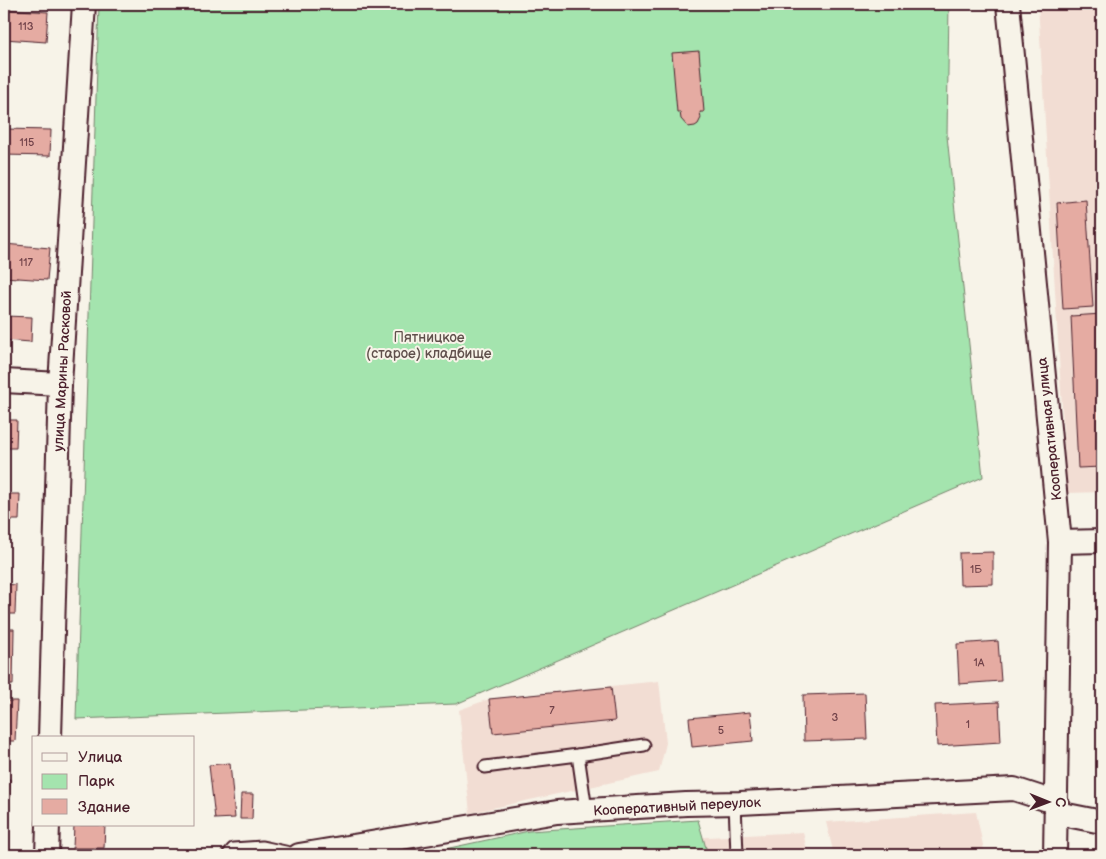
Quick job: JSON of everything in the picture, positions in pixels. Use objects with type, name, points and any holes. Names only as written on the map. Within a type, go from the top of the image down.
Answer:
[{"type":"street","name":"улица Марины Расковой","points":[[50,736],[60,384],[84,4]]},
{"type":"street","name":"Кооперативная улица","points":[[1008,4],[1060,542],[1055,855]]},
{"type":"street","points":[[4,381],[60,384]]},
{"type":"street","points":[[1060,542],[1102,540]]},
{"type":"street","name":"Кооперативный переулок","points":[[299,855],[557,812],[686,804],[1014,790],[1057,808],[1102,822]]},
{"type":"street","points":[[47,855],[48,826]]},
{"type":"lane","points":[[485,767],[644,745]]},
{"type":"lane","points":[[578,755],[586,810]]},
{"type":"lane","points":[[735,803],[738,855]]},
{"type":"lane","points":[[228,855],[233,849],[262,847],[299,855]]},
{"type":"shaded area","points":[[1038,4],[1102,4],[1102,492],[1067,493]]},
{"type":"shaded area","points":[[659,681],[666,743],[659,772],[470,813],[459,710],[489,699]]},
{"type":"shaded area","points":[[976,812],[985,855],[834,855],[826,822]]},
{"type":"shaded area","points":[[803,832],[808,855],[422,855],[421,852]]},
{"type":"green space","name":"Пятницкое (старое) кладбище","points":[[99,4],[949,4],[947,136],[983,477],[456,704],[76,719]]},
{"type":"green space","points":[[698,820],[708,855],[417,855],[529,831]]},
{"type":"building","points":[[4,9],[48,12],[46,42],[4,39]]},
{"type":"building","points":[[699,51],[704,112],[700,112],[701,118],[698,124],[688,127],[681,119],[680,112],[677,112],[672,53]]},
{"type":"building","points":[[4,129],[51,130],[50,156],[4,155]]},
{"type":"building","points":[[1086,200],[1093,307],[1063,309],[1057,203]]},
{"type":"building","points":[[4,244],[50,248],[47,280],[4,277]]},
{"type":"building","points":[[1102,314],[1102,467],[1078,468],[1071,316]]},
{"type":"building","points":[[4,316],[32,317],[31,342],[4,340]]},
{"type":"building","points":[[4,420],[17,420],[16,448],[4,448]]},
{"type":"building","points":[[4,494],[20,494],[19,520],[4,520]]},
{"type":"building","points":[[993,552],[993,584],[960,585],[959,553]]},
{"type":"building","points":[[4,584],[16,585],[15,614],[4,614]]},
{"type":"building","points":[[4,629],[14,629],[13,685],[4,685]]},
{"type":"building","points":[[998,641],[1001,681],[959,684],[957,644]]},
{"type":"building","points":[[611,687],[615,721],[493,733],[489,699]]},
{"type":"building","points":[[865,693],[867,739],[804,741],[803,695]]},
{"type":"building","points":[[4,701],[17,701],[15,741],[4,741]]},
{"type":"building","points":[[999,702],[1001,742],[937,746],[935,705]]},
{"type":"building","points":[[750,712],[753,741],[692,747],[689,718]]},
{"type":"building","points":[[230,763],[235,818],[215,819],[209,765]]},
{"type":"building","points":[[4,779],[10,779],[9,805],[4,804]]},
{"type":"building","points":[[241,794],[253,794],[252,819],[240,819]]},
{"type":"building","points":[[74,826],[105,826],[104,848],[73,848]]},
{"type":"building","points":[[4,836],[8,836],[7,855],[4,855]]}]
